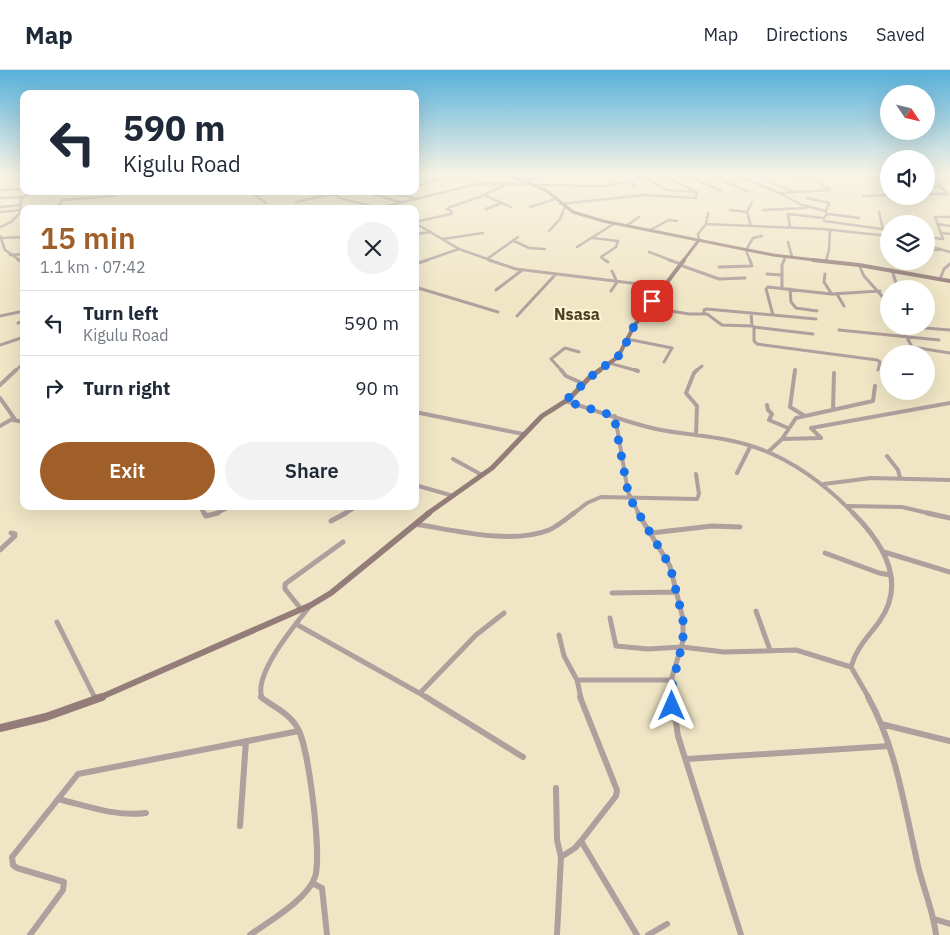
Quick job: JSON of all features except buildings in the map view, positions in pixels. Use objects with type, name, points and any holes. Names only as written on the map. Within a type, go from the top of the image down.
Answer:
[{"type":"street","points":[[1,226],[17,215]]},
{"type":"street","points":[[419,222],[446,215]]},
{"type":"street","points":[[549,231],[562,215]]},
{"type":"street","points":[[584,215],[626,226],[785,257],[880,268]]},
{"type":"street","points":[[0,728],[46,717],[96,699],[311,605],[336,589],[450,495],[482,476],[501,461],[523,434],[542,416],[565,401],[594,374],[621,354],[627,339],[647,307],[699,240],[698,234],[706,224],[708,215]]},
{"type":"street","points":[[748,215],[752,226]]},
{"type":"street","points":[[786,215],[790,227]]},
{"type":"street","points":[[789,215],[880,229]]},
{"type":"street","points":[[823,229],[825,215]]},
{"type":"street","points":[[845,215],[859,218]]},
{"type":"street","points":[[626,226],[639,216]]},
{"type":"street","points":[[935,239],[943,240],[936,217],[950,218]]},
{"type":"street","points":[[650,230],[669,220],[677,221]]},
{"type":"street","points":[[577,247],[615,223]]},
{"type":"street","points":[[706,224],[823,229],[880,235]]},
{"type":"street","points":[[938,224],[950,226]]},
{"type":"street","points":[[419,225],[460,249],[521,270],[664,287]]},
{"type":"street","points":[[826,261],[829,250],[830,230]]},
{"type":"street","points":[[419,234],[431,232]]},
{"type":"street","points":[[443,239],[483,233]]},
{"type":"street","points":[[942,233],[950,234]]},
{"type":"street","points":[[719,267],[752,266],[746,250],[752,238],[762,236]]},
{"type":"street","points":[[20,237],[0,237],[1,245],[10,255],[20,261]]},
{"type":"street","points":[[487,259],[518,237]]},
{"type":"street","points":[[593,238],[618,241],[616,247],[601,257],[608,262]]},
{"type":"street","points":[[514,240],[529,248],[545,249]]},
{"type":"street","points":[[788,242],[792,258]]},
{"type":"street","points":[[935,248],[950,252]]},
{"type":"street","points":[[419,263],[460,249]]},
{"type":"street","points":[[935,250],[943,250]]},
{"type":"street","points":[[648,252],[719,279],[745,278]]},
{"type":"street","points":[[10,255],[20,254]]},
{"type":"street","points":[[782,287],[785,257]]},
{"type":"street","points":[[940,279],[944,269],[950,264]]},
{"type":"street","points":[[859,265],[866,278],[880,291]]},
{"type":"street","points":[[496,290],[521,270]]},
{"type":"street","points":[[895,280],[892,270],[950,280]]},
{"type":"street","points":[[612,271],[617,282]]},
{"type":"street","points":[[767,274],[782,274]]},
{"type":"street","points":[[825,274],[824,282],[831,293]]},
{"type":"street","points":[[517,316],[556,275]]},
{"type":"street","points":[[610,291],[617,282]]},
{"type":"street","points":[[773,315],[766,288],[782,287],[837,294],[880,291]]},
{"type":"street","points":[[419,288],[498,312]]},
{"type":"street","points":[[790,289],[790,302],[794,308],[817,311]]},
{"type":"street","points":[[837,294],[844,306]]},
{"type":"street","points":[[647,307],[689,314],[710,315],[722,325],[814,334]]},
{"type":"street","points":[[704,314],[704,310],[707,309],[816,319]]},
{"type":"street","points":[[0,316],[20,312]]},
{"type":"street","points":[[751,313],[754,341],[757,344],[877,360],[880,362],[878,370]]},
{"type":"street","points":[[950,330],[901,326],[912,347],[950,353]]},
{"type":"street","points":[[839,330],[939,340]]},
{"type":"street","points":[[0,345],[20,338]]},
{"type":"street","points":[[627,339],[672,348],[664,362]]},
{"type":"street","points":[[579,352],[565,348],[552,359],[566,376],[584,384]]},
{"type":"street","points":[[609,364],[638,371]]},
{"type":"street","points":[[0,385],[20,366]]},
{"type":"street","points":[[696,435],[697,406],[686,393],[694,372],[702,366]]},
{"type":"street","points":[[795,370],[790,407],[805,416]]},
{"type":"street","points":[[834,373],[834,410]]},
{"type":"street","points":[[768,452],[782,438],[796,418],[874,401],[875,386]]},
{"type":"street","points":[[0,398],[14,420]]},
{"type":"street","points":[[565,401],[667,431],[724,439],[768,452],[800,468],[824,484],[874,535],[884,552],[891,574],[892,595],[890,604],[857,653],[851,667]]},
{"type":"street","points":[[782,438],[820,438],[822,437],[811,428],[950,403]]},
{"type":"street","points":[[767,405],[768,410],[772,414],[768,419],[788,428]]},
{"type":"street","points":[[419,413],[523,434]]},
{"type":"street","points":[[614,416],[626,486],[670,566],[677,592],[685,631],[672,680],[672,706],[678,736],[687,759],[741,935]]},
{"type":"street","points":[[0,426],[14,420],[20,421]]},
{"type":"street","points":[[737,473],[750,447]]},
{"type":"street","points":[[888,456],[898,470],[900,478]]},
{"type":"street","points":[[453,458],[482,476]]},
{"type":"street","points":[[415,524],[482,532],[531,534],[552,528],[596,498],[630,496],[697,499],[699,494],[696,474]]},
{"type":"street","points":[[824,484],[872,478],[950,480]]},
{"type":"street","points":[[419,486],[450,495]]},
{"type":"street","points":[[847,506],[902,507],[950,518]]},
{"type":"street","points":[[202,510],[206,516],[211,516],[224,510]]},
{"type":"street","points":[[331,521],[351,510]]},
{"type":"street","points":[[651,533],[712,526],[740,527]]},
{"type":"street","points":[[0,550],[15,536],[15,534],[11,533]]},
{"type":"street","points":[[301,609],[285,590],[285,584],[343,542]]},
{"type":"street","points":[[884,552],[950,572]]},
{"type":"street","points":[[825,553],[879,573],[891,574]]},
{"type":"street","points":[[612,593],[677,592]]},
{"type":"street","points":[[250,935],[286,910],[312,883],[316,872],[314,822],[308,761],[299,730],[288,718],[261,697],[260,692],[264,675],[296,624],[311,605]]},
{"type":"street","points":[[756,611],[770,650]]},
{"type":"street","points":[[420,693],[485,626],[492,626],[504,613]]},
{"type":"street","points":[[610,618],[616,646],[648,649],[682,646],[698,650],[724,652],[796,650],[851,667],[881,724],[889,746],[909,817],[918,862],[934,919],[936,935]]},
{"type":"street","points":[[57,622],[96,699]]},
{"type":"street","points":[[296,624],[420,693],[523,757]]},
{"type":"street","points":[[559,635],[564,656],[577,680],[580,700],[617,790],[616,796],[581,841],[575,848],[561,857]]},
{"type":"street","points":[[577,680],[672,680]]},
{"type":"street","points":[[881,724],[950,740]]},
{"type":"street","points":[[30,935],[63,890],[64,882],[17,868],[13,865],[12,857],[78,774],[299,730]]},
{"type":"street","points":[[240,826],[246,741]]},
{"type":"street","points":[[687,759],[889,746]]},
{"type":"street","points":[[556,788],[557,840],[561,857],[557,935]]},
{"type":"street","points":[[58,799],[113,813],[131,815],[146,813]]},
{"type":"street","points":[[581,841],[637,935]]},
{"type":"street","points":[[312,883],[322,888],[327,935]]},
{"type":"street","points":[[934,919],[950,924]]},
{"type":"street","points":[[648,935],[667,924]]},
{"type":"district","name":"Nsasa","points":[[577,314]]},
{"type":"route","points":[[652,301],[628,336],[621,354],[594,374],[573,396],[565,401],[614,416],[628,492],[633,504],[670,566],[685,631],[681,654],[672,677],[672,706]]}]
